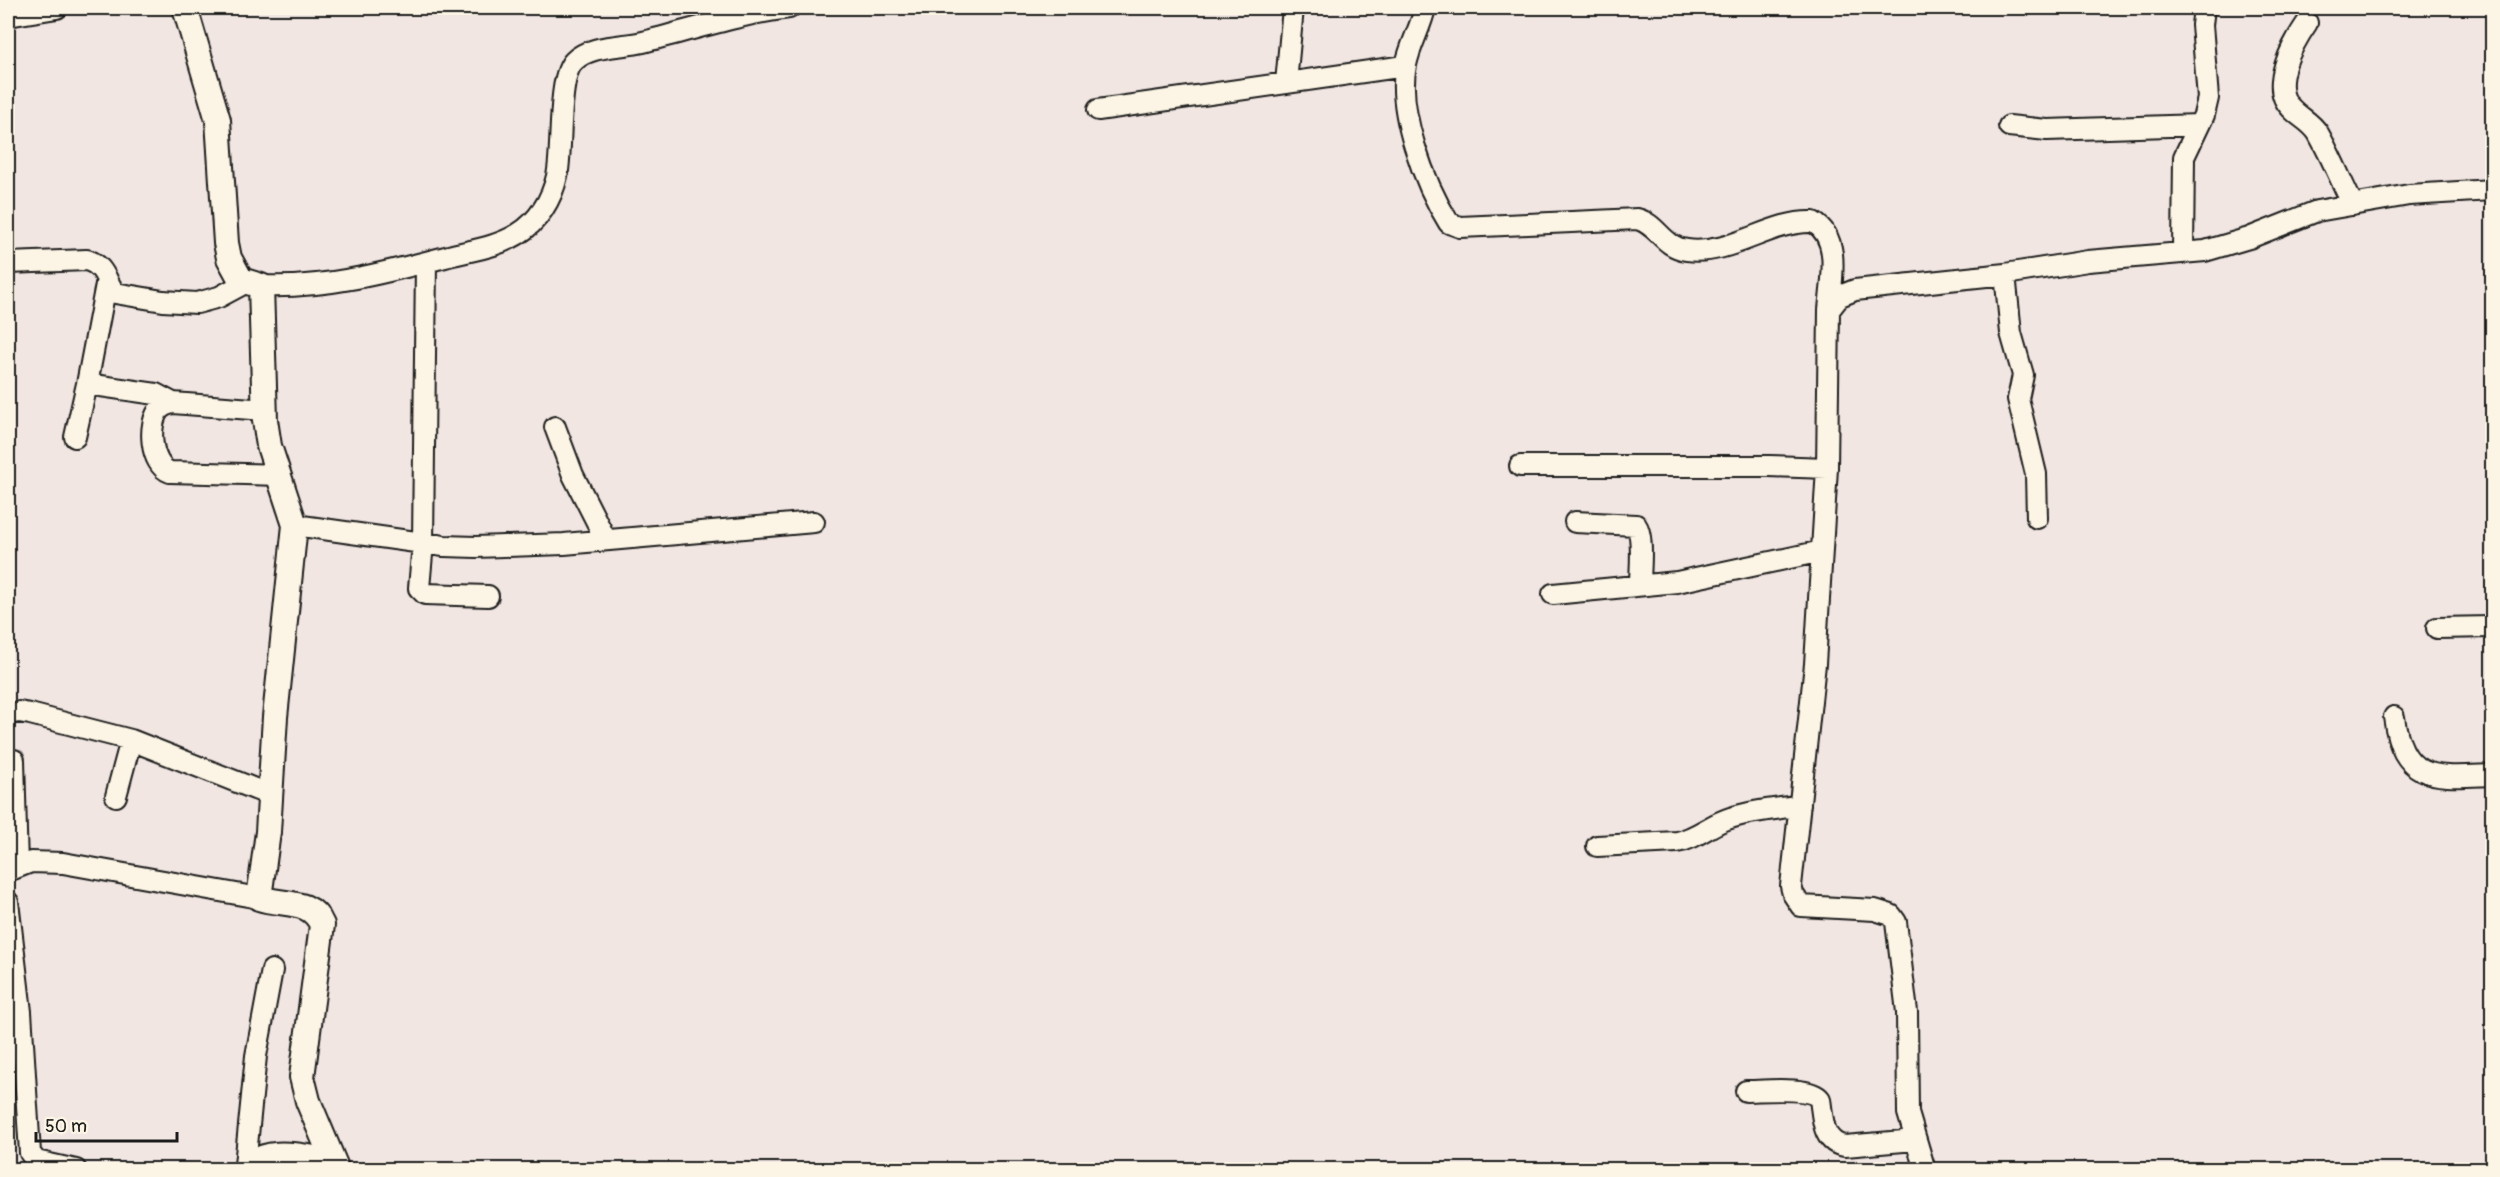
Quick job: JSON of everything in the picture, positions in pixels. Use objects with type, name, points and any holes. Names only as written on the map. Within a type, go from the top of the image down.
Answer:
[{"type":"street","points":[[8,9],[14,15],[57,8]]},
{"type":"street","points":[[185,8],[189,15],[218,120],[229,258],[241,280],[254,284],[287,287],[333,283],[426,262],[506,240],[529,225],[547,204],[557,176],[567,73],[575,59],[595,51],[642,42],[745,15],[789,8]]},
{"type":"street","points":[[1286,83],[1293,8]]},
{"type":"street","points":[[1425,8],[1405,66],[1404,100],[1411,136],[1445,216],[1454,226],[1637,219],[1651,226],[1668,244],[1695,251],[1720,248],[1797,223],[1813,222],[1823,231],[1832,256],[1827,468],[1812,700],[1791,877],[1793,894],[1801,906],[1884,912],[1891,915],[1896,922],[1907,1012],[1907,1102],[1915,1140],[1925,1170]]},
{"type":"street","points":[[2183,252],[2184,157],[2207,107],[2208,98],[2202,25],[2204,8]]},
{"type":"street","points":[[2307,23],[2285,63],[2284,96],[2291,109],[2305,117],[2317,132],[2353,205]]},
{"type":"street","points":[[1098,110],[1405,66]]},
{"type":"street","points":[[2009,126],[2047,130],[2199,125]]},
{"type":"street","points":[[1829,310],[1840,296],[1855,290],[2005,274],[2088,261],[2220,248],[2260,234],[2305,214],[2409,195],[2493,190]]},
{"type":"street","points":[[8,264],[87,260],[96,263],[115,293],[187,304],[207,302],[254,284]]},
{"type":"street","points":[[426,262],[423,543],[419,583],[421,592],[425,594],[488,596]]},
{"type":"street","points":[[2005,274],[2011,333],[2023,375],[2018,399],[2036,474],[2037,518]]},
{"type":"street","points":[[75,437],[107,279]]},
{"type":"street","points":[[254,284],[269,446],[295,525],[276,707],[268,832],[259,898]]},
{"type":"street","points":[[87,384],[156,394],[173,403]]},
{"type":"street","points":[[265,410],[173,403],[164,406],[156,415],[152,442],[155,459],[163,470],[179,473],[279,475]]},
{"type":"street","points":[[555,427],[573,475],[606,540]]},
{"type":"street","points":[[1520,466],[1827,468]]},
{"type":"street","points":[[295,525],[444,546],[522,546],[814,522]]},
{"type":"street","points":[[1575,522],[1636,525],[1639,529],[1640,540],[1640,584]]},
{"type":"street","points":[[1553,594],[1694,579],[1822,550]]},
{"type":"street","points":[[2437,628],[2493,627]]},
{"type":"street","points":[[8,714],[19,712],[30,714],[131,740],[270,795]]},
{"type":"street","points":[[2394,717],[2396,734],[2402,749],[2418,770],[2430,775],[2493,775]]},
{"type":"street","points":[[116,796],[131,740]]},
{"type":"street","points":[[14,760],[12,868],[31,862],[63,863],[310,908],[318,915],[322,925],[302,1077],[308,1101],[335,1164]]},
{"type":"street","points":[[1597,846],[1689,840],[1721,822],[1800,805]]},
{"type":"street","points":[[8,902],[21,1012],[30,1153],[36,1161],[76,1170]]},
{"type":"street","points":[[243,1167],[256,1056],[272,970]]},
{"type":"street","points":[[1746,1090],[1803,1091],[1816,1095],[1820,1099],[1826,1132],[1836,1145],[1915,1140]]},
{"type":"street","points":[[243,1167],[266,1154],[277,1153],[335,1164]]}]
